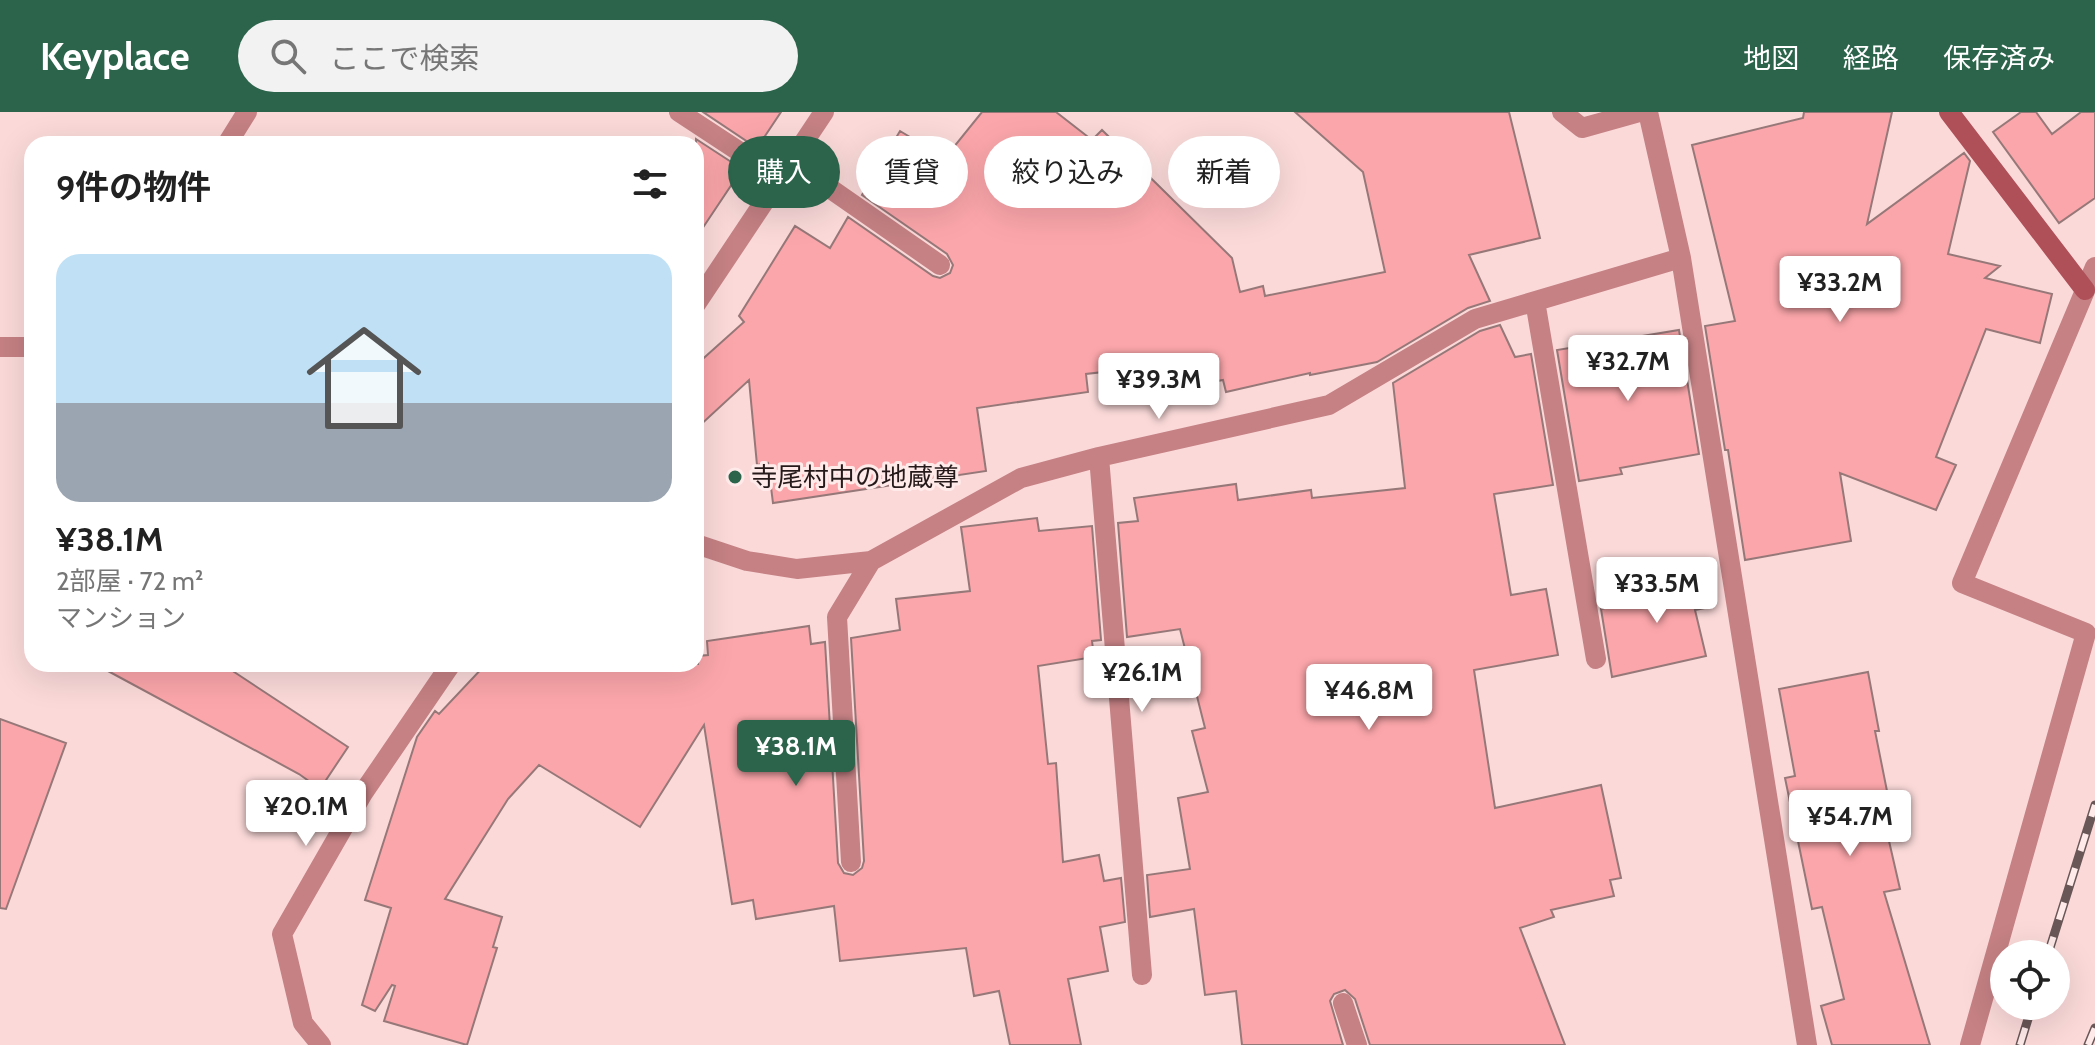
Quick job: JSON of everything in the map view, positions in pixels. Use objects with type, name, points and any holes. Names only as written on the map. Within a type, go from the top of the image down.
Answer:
[{"type":"main road","points":[[1949,112],[2085,290]]},
{"type":"street","points":[[232,136],[247,112]]},
{"type":"street","points":[[679,112],[728,139]]},
{"type":"street","points":[[808,136],[824,112]]},
{"type":"street","points":[[1562,112],[1582,128],[1639,112]]},
{"type":"street","points":[[1648,112],[1681,258],[1807,1045]]},
{"type":"street","points":[[840,203],[940,265]]},
{"type":"street","points":[[704,292],[760,208]]},
{"type":"street","points":[[704,547],[747,561],[797,569],[871,561],[1021,478],[1099,457],[1329,405],[1475,319],[1681,258]]},
{"type":"street","points":[[1970,1045],[2086,633],[1962,583],[2095,267]]},
{"type":"street","points":[[1535,301],[1596,659]]},
{"type":"street","points":[[0,347],[24,347]]},
{"type":"street","points":[[1099,457],[1142,975]]},
{"type":"street","points":[[851,862],[837,617],[871,561]]},
{"type":"street","points":[[321,1045],[303,1023],[282,934],[363,793],[446,672]]},
{"type":"street","points":[[1343,1003],[1357,1045]]},
{"type":"building","points":[[703,112],[781,112],[765,136],[739,136]]},
{"type":"building","points":[[982,112],[1056,112],[1087,136],[984,136],[984,208],[1152,208],[1152,179],[1168,195],[1168,208],[1181,208],[1232,258],[1240,292],[1263,286],[1265,296],[1385,272],[1363,172],[1295,112],[1509,112],[1540,238],[1469,255],[1490,301],[1468,308],[1377,362],[1226,392],[1223,380],[1207,383],[1202,361],[1086,374],[1088,392],[977,408],[986,471],[773,503],[768,463],[757,465],[749,380],[704,422],[704,358],[744,322],[739,316],[795,226],[830,248],[848,217],[940,278],[950,273],[953,265],[947,254],[881,208],[968,208],[968,136],[963,136]]},
{"type":"building","points":[[1804,112],[1892,112],[1867,224],[1964,153],[1970,161],[1948,254],[2000,266],[1985,278],[2052,294],[2040,343],[1986,329],[1936,457],[1956,465],[1936,510],[1840,473],[1851,541],[1745,560],[1705,326],[1735,321],[1692,145],[1803,118]]},
{"type":"building","points":[[2021,112],[2036,112],[2052,134],[2081,112],[2095,112],[2095,198],[2059,223],[1993,132]]},
{"type":"building","points":[[704,144],[728,160],[728,190],[704,226]]},
{"type":"building","points":[[1500,325],[1515,357],[1531,354],[1553,485],[1494,494],[1511,595],[1546,589],[1558,655],[1474,670],[1495,808],[1601,785],[1621,878],[1610,880],[1614,896],[1551,910],[1554,917],[1520,928],[1565,1045],[1370,1045],[1355,999],[1345,990],[1334,994],[1330,1001],[1343,1045],[1242,1045],[1236,991],[1205,995],[1194,909],[1150,917],[1147,875],[1190,869],[1178,798],[1208,792],[1192,731],[1205,728],[1180,629],[1127,637],[1118,523],[1138,521],[1134,498],[1236,484],[1238,500],[1311,490],[1312,498],[1405,488],[1393,383],[1480,331]]},
{"type":"building","points":[[1679,330],[1699,454],[1620,468],[1622,474],[1579,481],[1557,350]]},
{"type":"building","points":[[1037,518],[1039,531],[1092,526],[1101,640],[1092,641],[1094,657],[1038,666],[1048,764],[1056,763],[1063,862],[1099,855],[1104,881],[1121,878],[1125,922],[1100,927],[1108,971],[1068,979],[1081,1045],[1010,1045],[999,991],[974,996],[966,948],[840,961],[834,906],[756,919],[753,900],[732,904],[704,725],[640,827],[539,765],[508,799],[445,899],[502,917],[493,947],[497,948],[467,1045],[384,1021],[395,986],[392,985],[375,1011],[362,1005],[391,908],[365,900],[417,737],[435,711],[439,714],[478,672],[704,672],[707,641],[809,626],[811,644],[825,642],[838,863],[844,873],[853,875],[862,868],[851,638],[900,630],[896,599],[970,591],[961,527]]},
{"type":"building","points":[[1695,564],[1705,608],[1695,610],[1706,656],[1612,677],[1601,609],[1655,596],[1649,575]]},
{"type":"building","points":[[110,672],[234,672],[348,747],[320,789],[299,774]]},
{"type":"building","points":[[1868,672],[1887,791],[1878,793],[1900,889],[1884,892],[1930,1045],[1832,1045],[1821,1006],[1844,999],[1822,907],[1812,909],[1785,778],[1795,776],[1779,689]]},
{"type":"building","points":[[0,719],[66,743],[6,909],[0,908]]},
{"type":"railway","points":[[2052,940],[2095,805]]},
{"type":"railway","points":[[2020,1045],[2028,1020]]},
{"type":"railway","points":[[2088,1045],[2095,1028]]},
{"type":"place","name":"寺尾村中の地蔵尊","points":[[735,477]]}]
